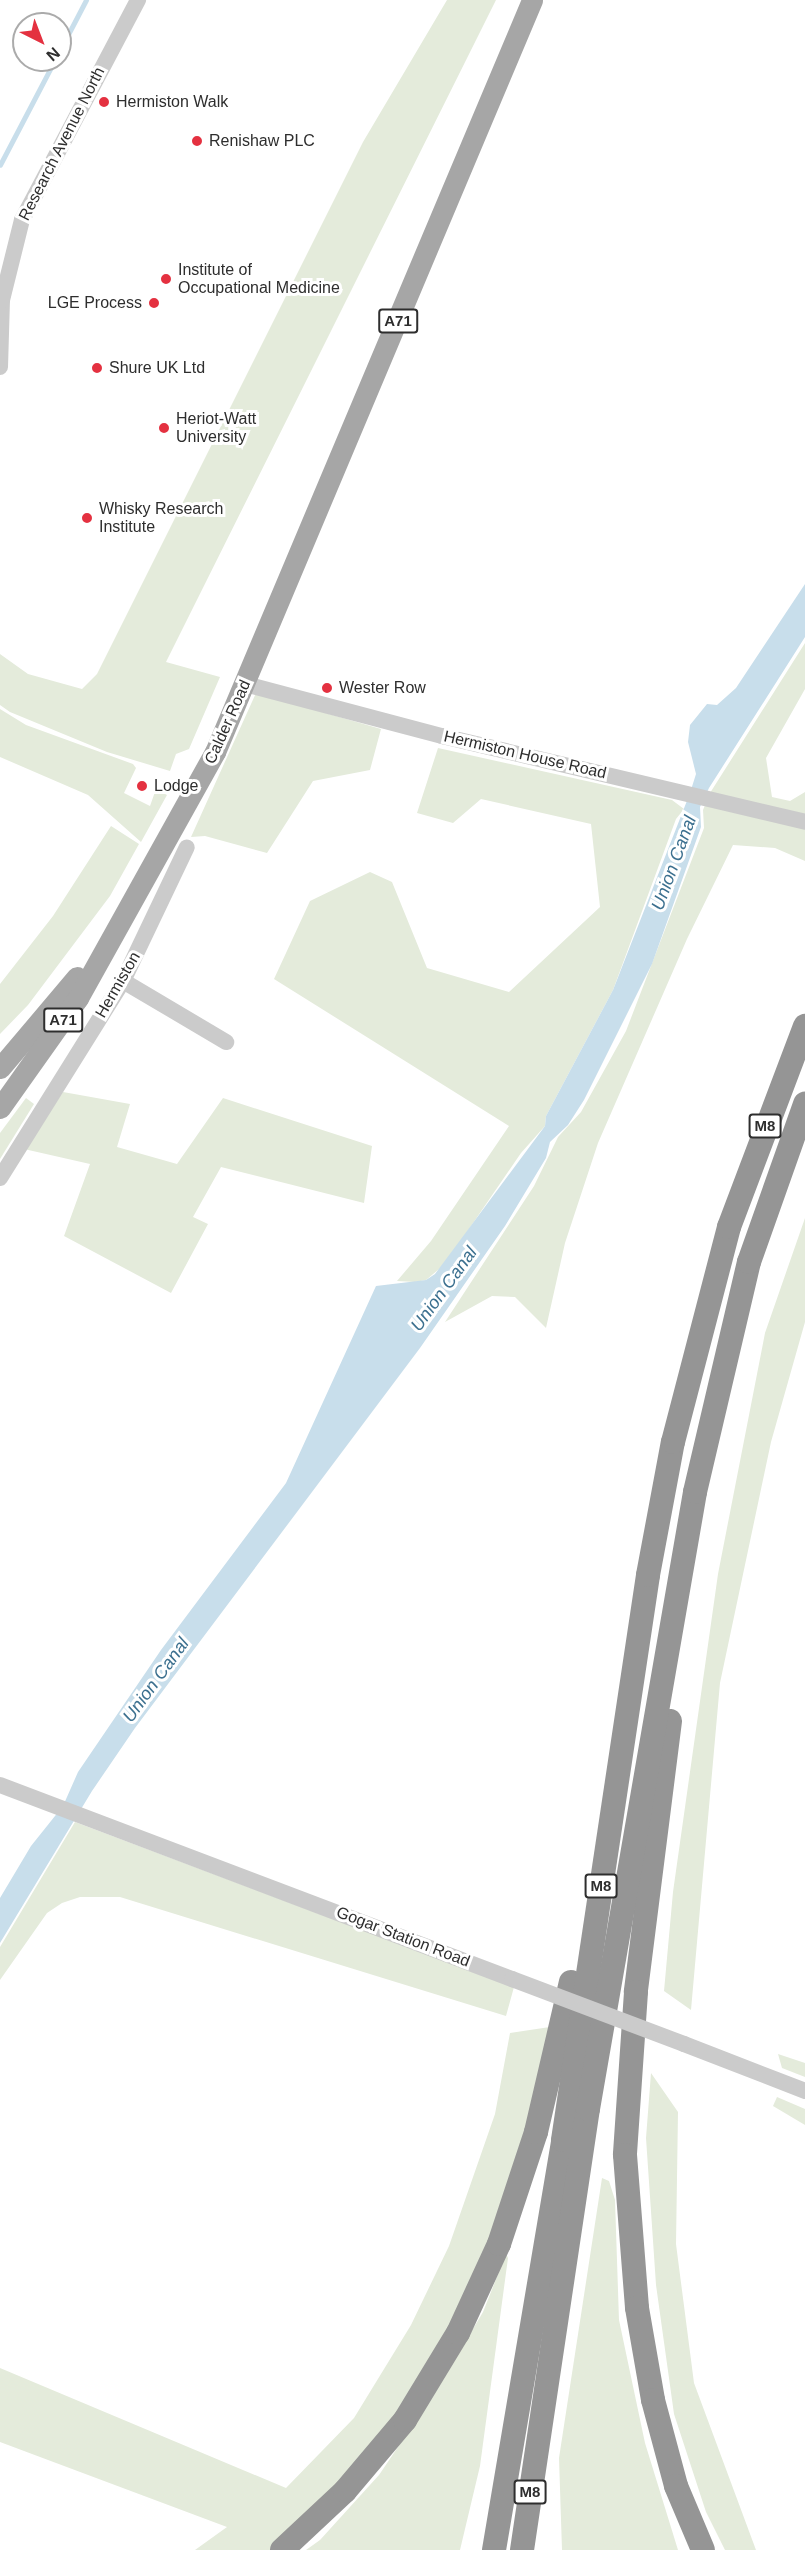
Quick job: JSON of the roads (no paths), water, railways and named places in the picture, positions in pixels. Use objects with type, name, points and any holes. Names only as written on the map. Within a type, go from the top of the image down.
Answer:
[{"type":"highway","name":"M8","points":[[282,2550],[345,2491],[405,2420],[458,2333],[499,2244],[536,2133],[563,2025],[673,1442],[723,1249],[783,1076],[805,1026]]},
{"type":"highway","name":"M8","points":[[522,2550],[588,2109],[695,1492],[748,1262],[805,1104]]},
{"type":"highway","name":"M8","points":[[695,1492],[681,1647],[636,1992],[625,2155],[636,2297],[653,2400],[676,2486],[703,2550]]},
{"type":"highway","name":"M8","points":[[494,2550],[563,2140],[648,1575]]},
{"type":"main road","name":"Calder Road","points":[[0,1108],[78,998],[190,801],[264,641],[532,0]]},
{"type":"main road","name":"Calder Road","points":[[0,1068],[118,926]]},
{"type":"street","name":"Research Avenue North","points":[[0,367],[2,300],[22,220],[138,0]]},
{"type":"street","name":"Hermiston House Road","points":[[245,684],[442,736],[678,789],[719,802],[805,822]]},
{"type":"street","name":"Hermiston","points":[[0,1178],[123,981],[187,847]]},
{"type":"street","points":[[123,981],[226,1042]]},
{"type":"street","name":"Gogar Station Road","points":[[0,1785],[805,2091]]},
{"type":"water","name":"Union Canal","points":[[805,584],[805,637],[709,788],[700,807],[701,827],[652,964],[584,1100],[568,1125],[550,1142],[546,1158],[505,1226],[420,1348],[135,1728],[92,1791],[0,1943],[0,1898],[31,1846],[63,1806],[78,1772],[161,1650],[286,1483],[376,1286],[426,1280],[435,1274],[545,1126],[546,1116],[613,990],[690,793],[696,774],[688,742],[690,725],[707,704],[717,705],[736,688]]},
{"type":"waterway","points":[[72,27],[86,0]]},
{"type":"waterway","points":[[0,165],[49,72]]},
{"type":"place","name":"Hermiston Walk","points":[[104,102]]},
{"type":"place","name":"Renishaw PLC","points":[[197,141]]},
{"type":"place","name":"Institute of Occupational Medicine","points":[[166,279]]},
{"type":"place","name":"LGE Process","points":[[154,303]]},
{"type":"place","name":"Shure UK Ltd","points":[[97,368]]},
{"type":"place","name":"Heriot-Watt University","points":[[164,428]]},
{"type":"place","name":"Whisky Research Institute","points":[[87,518]]},
{"type":"place","name":"Wester Row","points":[[327,688]]},
{"type":"place","name":"Lodge","points":[[142,786]]}]
